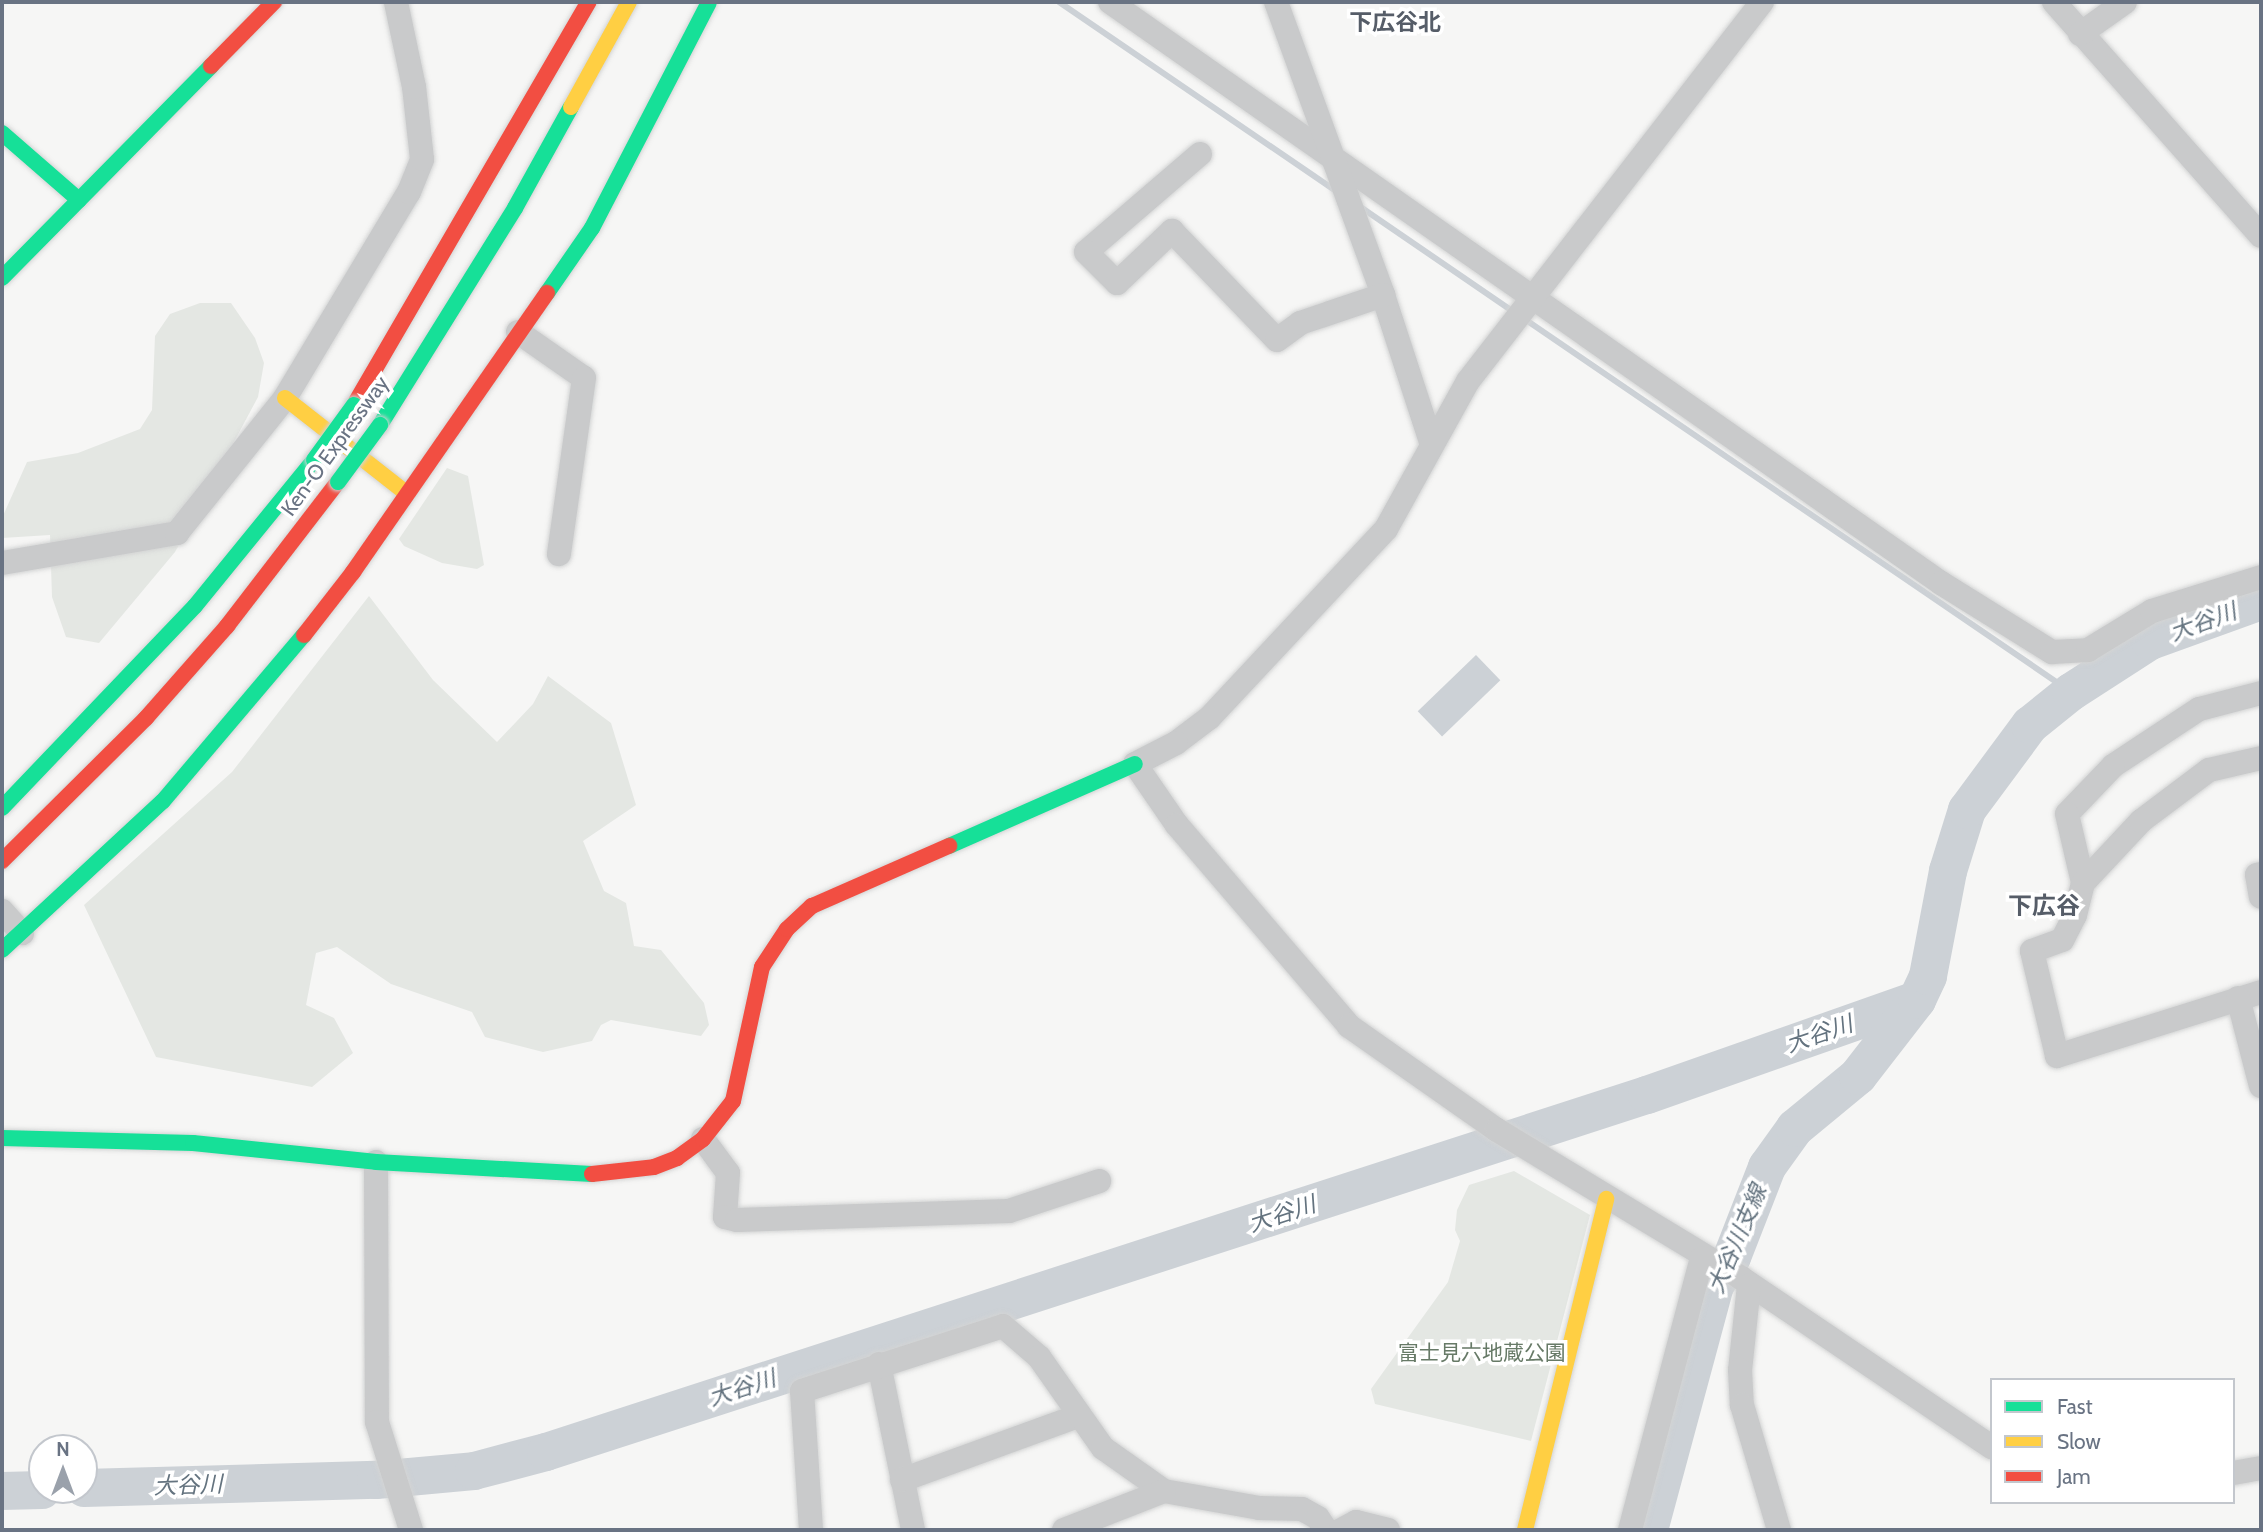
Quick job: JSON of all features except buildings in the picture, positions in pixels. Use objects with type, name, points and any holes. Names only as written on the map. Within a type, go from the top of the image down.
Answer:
[{"type":"main road","points":[[2,278],[274,2]]},
{"type":"main road","name":"Ken-O Expressway","points":[[2,808],[195,606],[314,460],[354,405],[477,201],[589,2]]},
{"type":"main road","name":"Ken-O Expressway","points":[[2,861],[146,718],[227,626],[380,425],[515,208],[629,2]]},
{"type":"main road","points":[[2,950],[163,801],[256,696],[353,572],[405,492],[592,228],[709,2]]},
{"type":"main road","points":[[2,133],[79,200]]},
{"type":"main road","points":[[285,398],[405,492]]},
{"type":"main road","points":[[2,1138],[193,1143],[376,1162],[632,1172],[677,1158],[703,1139],[733,1101],[762,967],[787,929],[812,906],[1135,764]]},
{"type":"main road","points":[[1525,1530],[1606,1199]]},
{"type":"street","points":[[2,563],[177,533],[285,398],[409,192],[422,159],[414,87],[396,2]]},
{"type":"street","points":[[1110,2],[1334,162],[1532,295],[1941,583],[2052,652],[2088,650],[2152,611],[2261,577]]},
{"type":"street","points":[[1276,2],[1383,295],[1432,445]]},
{"type":"street","points":[[1762,2],[1532,295],[1453,403],[1398,514],[1209,718],[1177,743],[1135,764],[1177,825],[1349,1026],[1497,1130],[1745,1282],[1990,1446]]},
{"type":"street","points":[[2054,2],[2261,236]]},
{"type":"street","points":[[2080,34],[2125,2]]},
{"type":"street","points":[[1200,154],[1086,252],[1117,282],[1172,232],[1278,340],[1300,323],[1383,295]]},
{"type":"street","points":[[519,332],[584,378],[559,554]]},
{"type":"street","points":[[2261,693],[2199,709],[2104,775],[2067,814],[2083,883],[2075,915],[2062,940],[2032,951],[2057,1056],[2250,995],[2261,1086]]},
{"type":"street","points":[[2083,883],[2141,821],[2209,770],[2261,758]]},
{"type":"street","points":[[2261,874],[2257,875],[2261,897]]},
{"type":"street","points":[[2,911],[22,933]]},
{"type":"street","points":[[703,1139],[728,1173],[725,1217],[737,1220],[1009,1211],[1099,1181]]},
{"type":"street","points":[[376,1162],[377,1422],[411,1530]]},
{"type":"street","points":[[1630,1530],[1708,1261]]},
{"type":"street","points":[[1745,1282],[1740,1370],[1742,1405],[1779,1530]]},
{"type":"street","points":[[811,1530],[802,1391],[1003,1326],[1039,1357],[1103,1448],[1164,1491],[1259,1507],[1302,1509],[1318,1518],[1326,1530]]},
{"type":"street","points":[[879,1364],[913,1530]]},
{"type":"street","points":[[902,1480],[1078,1416]]},
{"type":"street","points":[[2235,1473],[2261,1468]]},
{"type":"street","points":[[1064,1530],[1164,1491]]},
{"type":"street","points":[[1341,1530],[1356,1522],[1369,1522],[1388,1530]]},
{"type":"green space","points":[[200,303],[231,303],[255,338],[264,363],[258,397],[175,552],[99,643],[66,637],[52,597],[50,535],[2,538],[2,518],[27,462],[78,453],[140,429],[152,410],[155,336],[170,314]]},
{"type":"green space","points":[[447,468],[468,476],[484,565],[477,569],[442,563],[404,546],[399,539]]},
{"type":"green space","points":[[369,596],[433,680],[497,742],[533,704],[548,676],[611,723],[636,805],[583,841],[604,891],[626,903],[634,946],[661,950],[704,1003],[709,1025],[701,1036],[611,1020],[601,1025],[592,1041],[543,1052],[485,1037],[472,1012],[391,984],[337,947],[316,953],[306,1005],[334,1018],[353,1053],[312,1087],[156,1057],[84,905],[232,772]]},
{"type":"green space","name":"富士見六地蔵公園","points":[[1514,1171],[1590,1215],[1531,1441],[1375,1404],[1371,1389],[1448,1282],[1460,1241],[1455,1230],[1457,1210],[1469,1185]]},
{"type":"shaded area","points":[[1476,655],[1500,680],[1442,736],[1418,711]]},
{"type":"waterway","points":[[1059,2],[1335,190]]},
{"type":"waterway","points":[[1359,206],[1514,312]]},
{"type":"waterway","points":[[1523,318],[2071,692]]},
{"type":"waterway","name":"大谷川支線","points":[[1649,1530],[1715,1286],[1732,1257],[1767,1167],[1795,1128],[1858,1076],[1917,1000],[1928,976],[1948,871],[1967,810],[2030,725],[2071,692],[2150,641],[2261,601]]},
{"type":"waterway","name":"大谷川","points":[[98,1488],[376,1480],[474,1471],[546,1452],[1647,1095],[1917,1000]]},
{"type":"waterway","name":"大谷川","points":[[2,1491],[28,1490]]},
{"type":"traffic: fast","points":[[547,293],[592,228],[709,2]]},
{"type":"traffic: fast","points":[[2,278],[211,66]]},
{"type":"traffic: fast","points":[[380,425],[515,208],[571,107]]},
{"type":"traffic: fast","points":[[2,133],[79,200]]},
{"type":"traffic: fast","points":[[314,460],[354,405]]},
{"type":"traffic: fast","points":[[338,482],[380,425]]},
{"type":"traffic: fast","points":[[2,808],[195,606],[314,460]]},
{"type":"traffic: fast","points":[[2,950],[163,801],[304,635]]},
{"type":"traffic: fast","points":[[949,846],[1135,764]]},
{"type":"traffic: fast","points":[[2,1138],[193,1143],[376,1162],[592,1174]]},
{"type":"traffic: slow","points":[[571,107],[629,2]]},
{"type":"traffic: slow","points":[[285,398],[405,492]]},
{"type":"traffic: slow","points":[[1525,1530],[1606,1199]]},
{"type":"traffic: jam","points":[[211,66],[274,2]]},
{"type":"traffic: jam","points":[[354,405],[589,2]]},
{"type":"traffic: jam","points":[[304,635],[353,572],[547,293]]},
{"type":"traffic: jam","points":[[2,861],[146,718],[227,626],[338,482]]},
{"type":"traffic: jam","points":[[592,1174],[654,1167],[677,1158],[703,1139],[733,1101],[762,967],[787,929],[812,906],[949,846]]},
{"type":"district","name":"下広谷北","points":[[1395,22]]},
{"type":"district","name":"下広谷","points":[[2044,906]]}]
